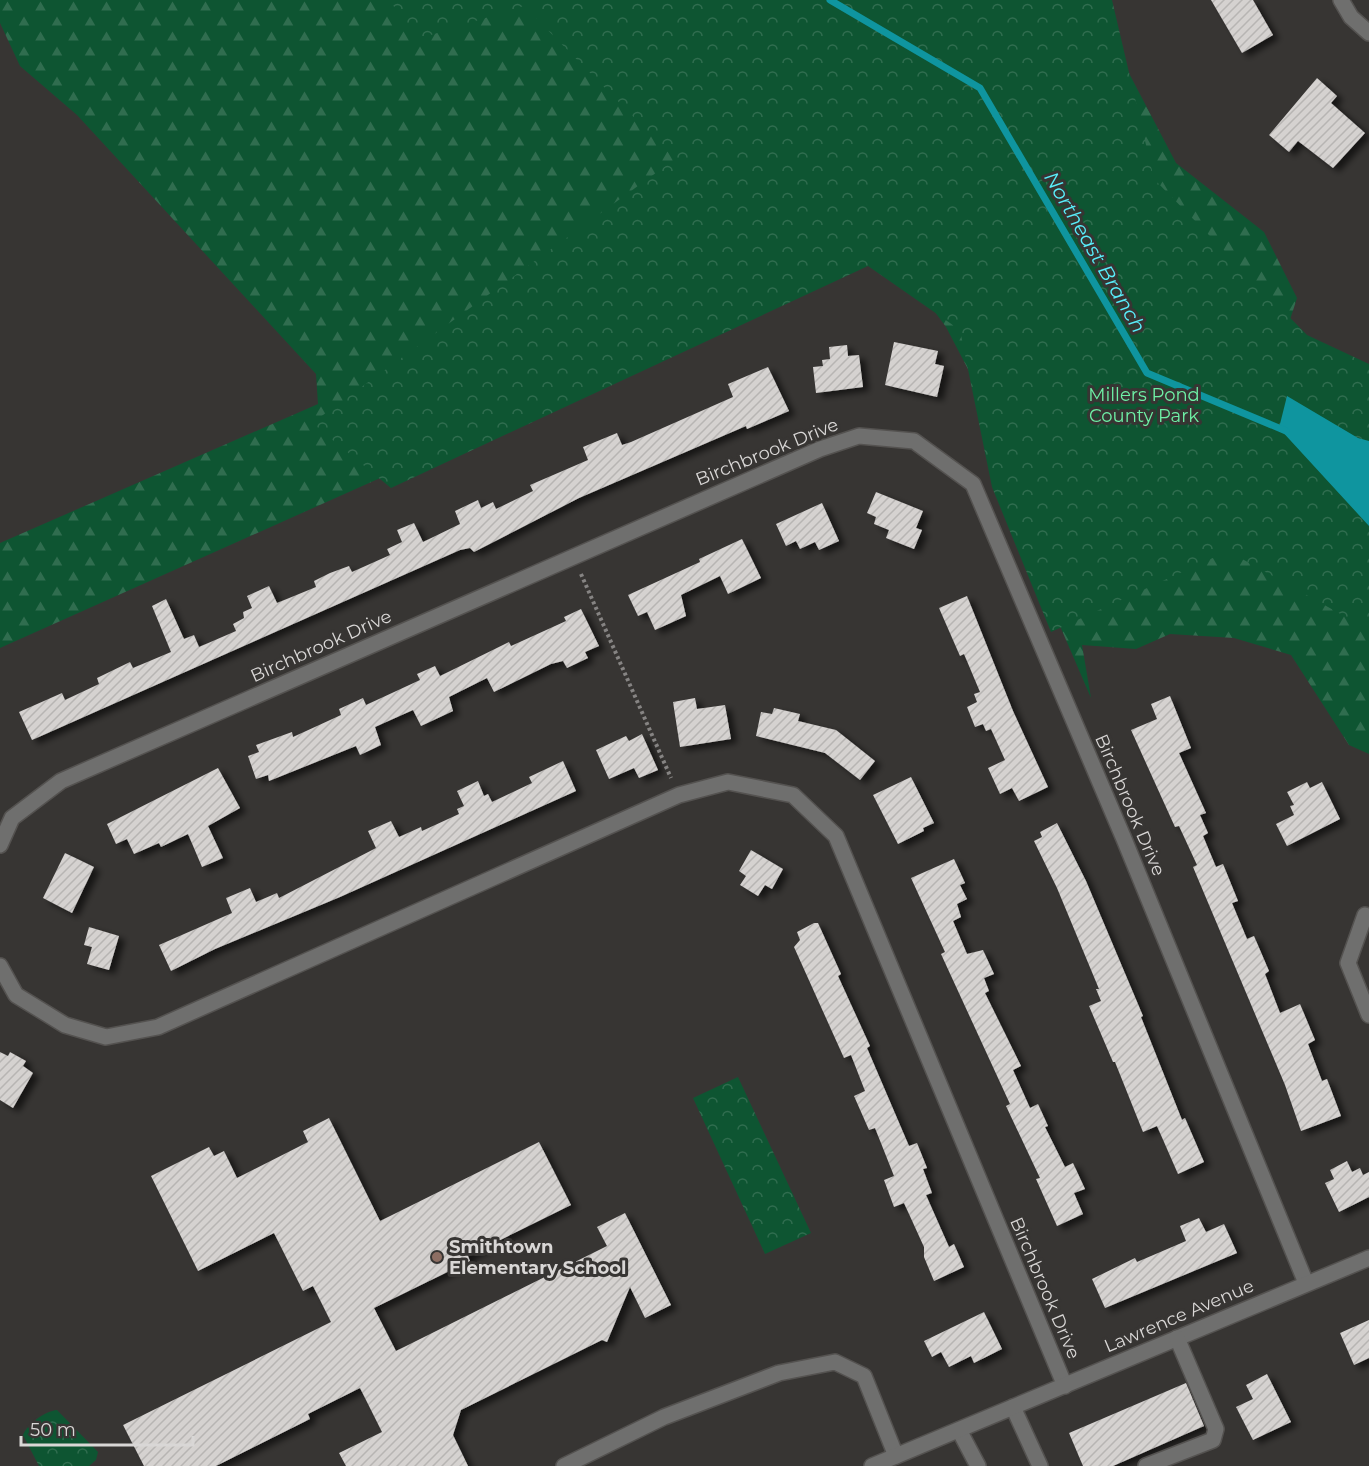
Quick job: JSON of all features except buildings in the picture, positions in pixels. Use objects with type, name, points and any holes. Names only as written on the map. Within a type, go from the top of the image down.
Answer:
[{"type":"street","points":[[1341,0],[1351,17],[1369,33]]},
{"type":"street","name":"Birchbrook Drive","points":[[0,845],[12,818],[61,781],[819,448],[859,436],[914,441],[973,484],[1128,850],[1306,1283]]},
{"type":"street","name":"Birchbrook Drive","points":[[0,966],[16,995],[65,1025],[106,1037],[158,1027],[679,795],[728,782],[793,795],[836,836],[1065,1386]]},
{"type":"street","points":[[1365,915],[1348,963],[1369,1015]]},
{"type":"street","name":"Lawrence Avenue","points":[[872,1466],[1369,1258]]},
{"type":"street","points":[[1146,1466],[1213,1440],[1216,1429],[1177,1338]]},
{"type":"street","points":[[564,1466],[674,1413],[778,1373],[835,1362],[864,1376],[896,1456]]},
{"type":"street","points":[[1013,1407],[1040,1466]]},
{"type":"street","points":[[959,1430],[978,1466]]},
{"type":"path","points":[[573,557],[679,795]]},
{"type":"green space","points":[[0,0],[1101,0],[1120,56],[1176,163],[1264,232],[1297,298],[1287,329],[1369,626],[1369,754],[1349,745],[1291,655],[1234,638],[1170,634],[1136,649],[1082,645],[1091,698],[992,468],[981,394],[946,327],[912,281],[866,255],[620,377],[378,479],[0,648],[0,543],[318,404],[316,374],[77,115],[20,66],[0,23]]},
{"type":"green space","name":"Millers Pond County Park","points":[[389,0],[1112,0],[1154,179],[1307,335],[1369,364],[1369,630],[1228,551],[1051,632],[992,487],[960,330],[868,266],[391,488],[312,423],[675,159],[524,6],[418,39]]},
{"type":"green space","points":[[738,1077],[811,1233],[765,1254],[693,1098]]},
{"type":"green space","points":[[57,1410],[98,1452],[96,1460],[89,1466],[39,1466],[23,1435],[37,1419]]},
{"type":"water","points":[[1287,396],[1358,438],[1369,441],[1369,526],[1279,428]]},
{"type":"waterway","name":"Northeast Branch","points":[[830,0],[980,88],[1147,373],[1286,431]]},
{"type":"place","name":"Smithtown Elementary School","points":[[437,1257]]}]
